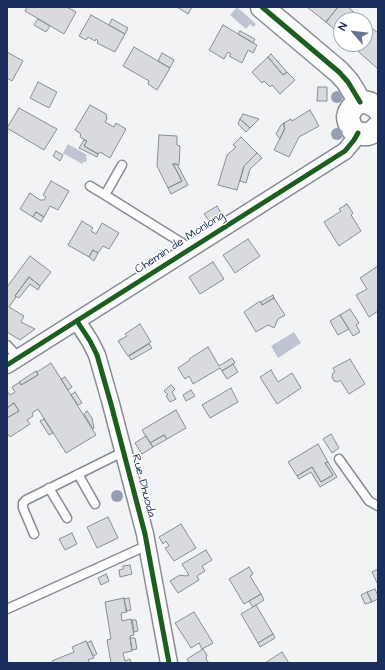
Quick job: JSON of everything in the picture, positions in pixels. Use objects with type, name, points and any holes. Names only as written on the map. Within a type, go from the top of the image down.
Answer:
[{"type":"street","points":[[262,7],[339,72],[369,106]]},
{"type":"street","points":[[368,130],[354,131],[348,117],[349,112],[355,105],[369,106]]},
{"type":"street","name":"Chemin de Monlong","points":[[13,361],[345,151],[354,140],[368,130]]},
{"type":"street","name":"Rue Dhuoda","points":[[77,321],[97,355],[148,545],[169,663]]},
{"type":"lane","points":[[104,195],[122,165]]},
{"type":"lane","name":"Chemin de Monlong","points":[[90,186],[190,248]]},
{"type":"lane","name":"Chemin de Monlong","points":[[7,345],[13,361]]},
{"type":"lane","points":[[34,534],[23,508],[23,504],[26,500],[123,452]]},
{"type":"lane","points":[[339,459],[369,501],[378,506]]},
{"type":"lane","points":[[78,474],[94,504]]},
{"type":"lane","points":[[49,488],[67,518]]},
{"type":"lane","points":[[7,609],[148,545]]},
{"type":"shaded area","points":[[237,7],[256,24],[253,27],[250,24],[246,29],[230,15]]},
{"type":"shaded area","points":[[68,144],[87,155],[86,162],[83,162],[82,164],[63,153]]},
{"type":"shaded area","points":[[294,332],[301,343],[278,358],[271,346]]},
{"type":"building","points":[[27,7],[67,7],[76,12],[64,34],[25,11]]},
{"type":"building","points":[[177,7],[192,7],[188,14]]},
{"type":"building","points":[[307,7],[338,7],[326,22]]},
{"type":"building","points":[[338,7],[348,7],[354,12],[334,12]]},
{"type":"building","points":[[333,13],[333,28],[326,22]]},
{"type":"building","points":[[91,15],[125,34],[115,52],[97,43],[98,41],[96,39],[95,41],[88,37],[86,40],[79,36]]},
{"type":"building","points":[[38,19],[50,26],[46,32],[34,25]]},
{"type":"building","points":[[112,19],[128,28],[125,34],[109,25]]},
{"type":"building","points":[[223,25],[257,45],[253,53],[248,50],[242,63],[229,56],[231,54],[228,52],[224,59],[209,50]]},
{"type":"building","points":[[373,29],[378,33],[378,69],[359,52],[373,52]]},
{"type":"building","points":[[240,31],[255,39],[253,43],[238,34]]},
{"type":"building","points":[[134,47],[170,68],[157,90],[148,84],[149,81],[123,66]]},
{"type":"building","points":[[7,52],[23,61],[12,81],[7,78]]},
{"type":"building","points":[[162,53],[174,60],[170,68],[158,61]]},
{"type":"building","points":[[271,54],[287,72],[283,75],[268,57]]},
{"type":"building","points":[[268,57],[283,75],[287,72],[295,80],[280,94],[272,85],[270,87],[264,81],[262,83],[252,72]]},
{"type":"building","points":[[38,82],[57,92],[49,108],[30,98]]},
{"type":"building","points":[[318,87],[327,87],[327,101],[317,101]]},
{"type":"building","points":[[90,105],[106,114],[107,119],[105,122],[114,127],[116,123],[126,129],[110,158],[100,152],[98,154],[84,146],[87,141],[80,137],[81,134],[75,130]]},
{"type":"building","points":[[19,108],[57,129],[44,150],[7,128]]},
{"type":"building","points":[[310,110],[319,126],[299,137],[289,157],[274,150],[285,128],[284,123],[291,119],[292,121]]},
{"type":"building","points":[[243,114],[259,119],[250,128],[240,119]]},
{"type":"building","points":[[240,119],[250,128],[246,132],[238,124]]},
{"type":"building","points":[[284,123],[285,128],[280,139],[276,134],[281,125]]},
{"type":"building","points":[[159,135],[177,136],[177,145],[180,146],[179,165],[173,164],[182,181],[168,188],[157,166]]},
{"type":"building","points":[[241,137],[257,153],[244,166],[237,190],[218,185],[227,155],[236,147],[233,145]]},
{"type":"building","points":[[84,140],[87,141],[84,146],[98,154],[97,157],[79,148]]},
{"type":"building","points":[[56,151],[63,155],[60,161],[53,156]]},
{"type":"building","points":[[257,153],[262,158],[250,169],[246,183],[240,181],[244,166]]},
{"type":"building","points":[[173,164],[177,164],[188,185],[171,194],[168,188],[182,181]]},
{"type":"building","points":[[51,181],[69,191],[58,210],[50,206],[44,217],[36,212],[33,217],[20,209],[30,193],[40,200],[44,200],[46,197],[43,195]]},
{"type":"building","points":[[347,204],[353,213],[351,215],[361,231],[339,246],[324,222],[341,211],[339,209]]},
{"type":"building","points":[[217,206],[222,215],[210,222],[204,214]]},
{"type":"building","points":[[36,212],[44,217],[41,222],[33,217]]},
{"type":"building","points":[[82,221],[93,228],[91,231],[96,234],[102,223],[119,233],[109,249],[103,246],[98,253],[93,250],[89,257],[68,245]]},
{"type":"building","points":[[248,239],[260,256],[235,273],[223,255]]},
{"type":"building","points":[[93,250],[98,253],[94,261],[89,257]]},
{"type":"building","points":[[30,256],[51,272],[40,286],[29,277],[9,307],[24,316],[21,322],[35,329],[20,340],[7,332],[7,287]]},
{"type":"building","points":[[213,262],[224,279],[200,294],[189,277]]},
{"type":"building","points":[[378,266],[378,311],[369,317],[356,295],[367,289],[360,278]]},
{"type":"building","points":[[29,277],[40,286],[38,290],[30,284],[19,298],[15,296]]},
{"type":"building","points":[[273,295],[274,298],[262,305],[261,302]]},
{"type":"building","points":[[274,298],[285,315],[278,319],[274,328],[268,325],[256,332],[244,312],[260,301],[262,305]]},
{"type":"building","points":[[350,309],[359,323],[356,325],[360,332],[353,336],[340,315]]},
{"type":"building","points":[[340,315],[349,329],[338,335],[330,321]]},
{"type":"building","points":[[140,324],[151,342],[128,356],[118,341],[127,336],[125,334]]},
{"type":"building","points":[[149,344],[152,348],[131,360],[129,356]]},
{"type":"building","points":[[208,347],[219,366],[232,358],[235,363],[222,371],[220,368],[193,384],[189,376],[185,379],[178,368]]},
{"type":"building","points":[[350,359],[365,384],[349,394],[340,380],[338,382],[334,381],[332,377],[333,373],[335,372],[333,368]]},
{"type":"building","points":[[51,363],[96,435],[66,453],[38,409],[32,413],[33,416],[27,420],[30,424],[10,437],[7,433],[7,418],[19,411],[14,403],[7,408],[7,391],[10,395],[15,392],[12,387],[20,382],[21,385],[38,375],[37,372]]},
{"type":"building","points":[[233,364],[238,372],[227,379],[222,371]]},
{"type":"building","points":[[271,370],[278,382],[292,373],[301,388],[277,404],[260,377]]},
{"type":"building","points":[[36,371],[38,375],[21,385],[19,382]]},
{"type":"building","points":[[65,377],[72,387],[68,390],[61,379]]},
{"type":"building","points":[[171,385],[175,389],[172,392],[176,399],[170,402],[166,396],[168,395],[164,391]]},
{"type":"building","points":[[231,388],[238,402],[210,418],[202,405]]},
{"type":"building","points":[[191,390],[195,396],[186,401],[183,395]]},
{"type":"building","points":[[75,392],[82,403],[78,405],[71,395]]},
{"type":"building","points":[[14,403],[19,411],[7,418],[7,408]]},
{"type":"building","points":[[176,410],[186,428],[167,439],[164,435],[150,443],[142,430]]},
{"type":"building","points":[[87,411],[92,418],[93,429],[84,414]]},
{"type":"building","points":[[44,419],[53,433],[49,435],[40,421]]},
{"type":"building","points":[[331,434],[339,448],[332,453],[323,439]]},
{"type":"building","points":[[164,435],[167,439],[153,447],[150,443]]},
{"type":"building","points":[[146,436],[153,447],[142,454],[135,443]]},
{"type":"building","points":[[318,444],[328,462],[325,463],[333,475],[321,482],[312,467],[297,476],[288,462]]},
{"type":"building","points":[[328,462],[337,477],[320,487],[311,472],[299,479],[297,476],[312,467],[321,482],[333,475],[325,463]]},
{"type":"building","points":[[108,517],[118,538],[97,548],[87,527]]},
{"type":"building","points":[[181,524],[196,548],[174,561],[165,548],[169,546],[166,541],[163,544],[159,537]]},
{"type":"building","points":[[72,533],[77,544],[65,550],[59,539]]},
{"type":"building","points":[[206,550],[212,560],[202,566],[205,571],[197,576],[199,580],[178,593],[170,581],[180,575],[189,575],[182,564]]},
{"type":"building","points":[[130,565],[132,574],[120,577],[119,570],[123,569],[123,566]]},
{"type":"building","points":[[249,567],[253,574],[250,576],[261,594],[244,604],[229,579]]},
{"type":"building","points":[[378,569],[378,585],[372,572]]},
{"type":"building","points":[[106,574],[109,581],[101,585],[98,578]]},
{"type":"building","points":[[375,589],[378,599],[372,602],[367,592]]},
{"type":"building","points":[[367,592],[372,602],[365,604],[361,595]]},
{"type":"building","points":[[261,594],[264,600],[253,607],[249,601]]},
{"type":"building","points":[[124,598],[127,612],[121,613],[122,621],[131,619],[134,635],[130,636],[132,651],[123,653],[125,661],[130,659],[131,663],[111,663],[107,640],[111,639],[105,602]]},
{"type":"building","points":[[129,598],[131,610],[126,611],[124,599]]},
{"type":"building","points":[[256,605],[273,634],[258,643],[241,614]]},
{"type":"building","points":[[194,612],[213,643],[202,649],[199,643],[191,648],[175,623]]},
{"type":"building","points":[[132,620],[136,620],[138,631],[134,632]]},
{"type":"building","points":[[273,634],[275,638],[260,647],[258,643]]},
{"type":"building","points":[[130,638],[135,638],[137,649],[132,650]]},
{"type":"building","points":[[86,641],[94,658],[88,660],[90,663],[53,663],[52,661],[74,652],[72,647]]},
{"type":"building","points":[[91,641],[97,654],[93,656],[87,643]]},
{"type":"building","points":[[203,649],[207,655],[206,659],[209,663],[189,663],[187,659]]},
{"type":"building","points":[[282,652],[289,663],[265,663]]},
{"type":"cycle path","points":[[262,7],[339,72],[348,82],[360,102]]},
{"type":"cycle path","points":[[7,365],[345,151],[358,133]]},
{"type":"cycle path","points":[[77,321],[97,355],[111,404],[145,534],[169,663]]}]
